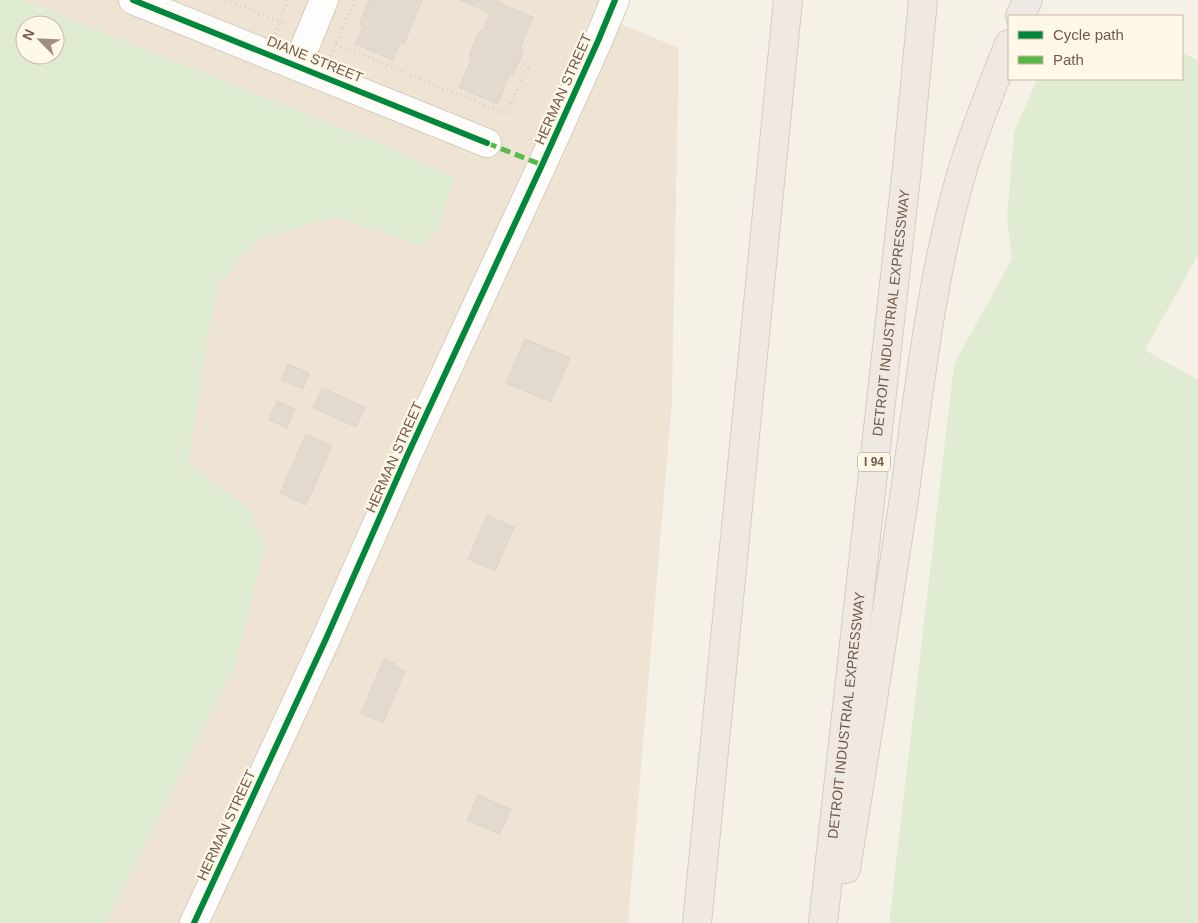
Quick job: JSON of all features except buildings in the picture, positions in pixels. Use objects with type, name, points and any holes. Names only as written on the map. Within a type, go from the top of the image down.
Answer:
[{"type":"highway","points":[[697,923],[788,0]]},
{"type":"highway","name":"DETROIT INDUSTRIAL EXPRESSWAY","points":[[823,923],[905,188],[923,0]]},
{"type":"highway","points":[[1020,15],[1028,0]]},
{"type":"highway","points":[[840,923],[845,878],[933,301],[943,247],[961,175],[988,95],[1008,46]]},
{"type":"street","name":"DIANE STREET","points":[[133,0],[487,143]]},
{"type":"street","points":[[297,66],[324,0]]},
{"type":"street","name":"HERMAN STREET","points":[[194,923],[325,641],[407,456],[598,42],[615,0]]},
{"type":"path","points":[[226,0],[292,26]]},
{"type":"path","points":[[272,41],[287,0]]},
{"type":"path","points":[[329,58],[355,0]]},
{"type":"path","points":[[336,44],[506,114],[528,67],[519,62]]},
{"type":"shaded area","points":[[0,0],[599,0],[595,13],[679,48],[672,401],[628,923],[0,923]]},
{"type":"green space","points":[[0,0],[24,0],[61,15],[15,15],[15,65],[65,65],[65,17],[386,146],[455,177],[437,233],[420,245],[336,217],[258,239],[217,286],[188,464],[248,507],[265,546],[235,666],[106,923],[0,923]]},
{"type":"green space","points":[[1183,53],[1198,60],[1198,255],[1145,350],[1198,380],[1198,923],[889,923],[954,364],[1012,259],[1007,217],[1014,132],[1037,80],[1183,80]]},
{"type":"marked path","points":[[487,143],[542,165]]},
{"type":"cycle path","points":[[133,0],[487,143]]},
{"type":"cycle path","points":[[194,923],[325,641],[407,456],[542,165],[615,0]]}]
